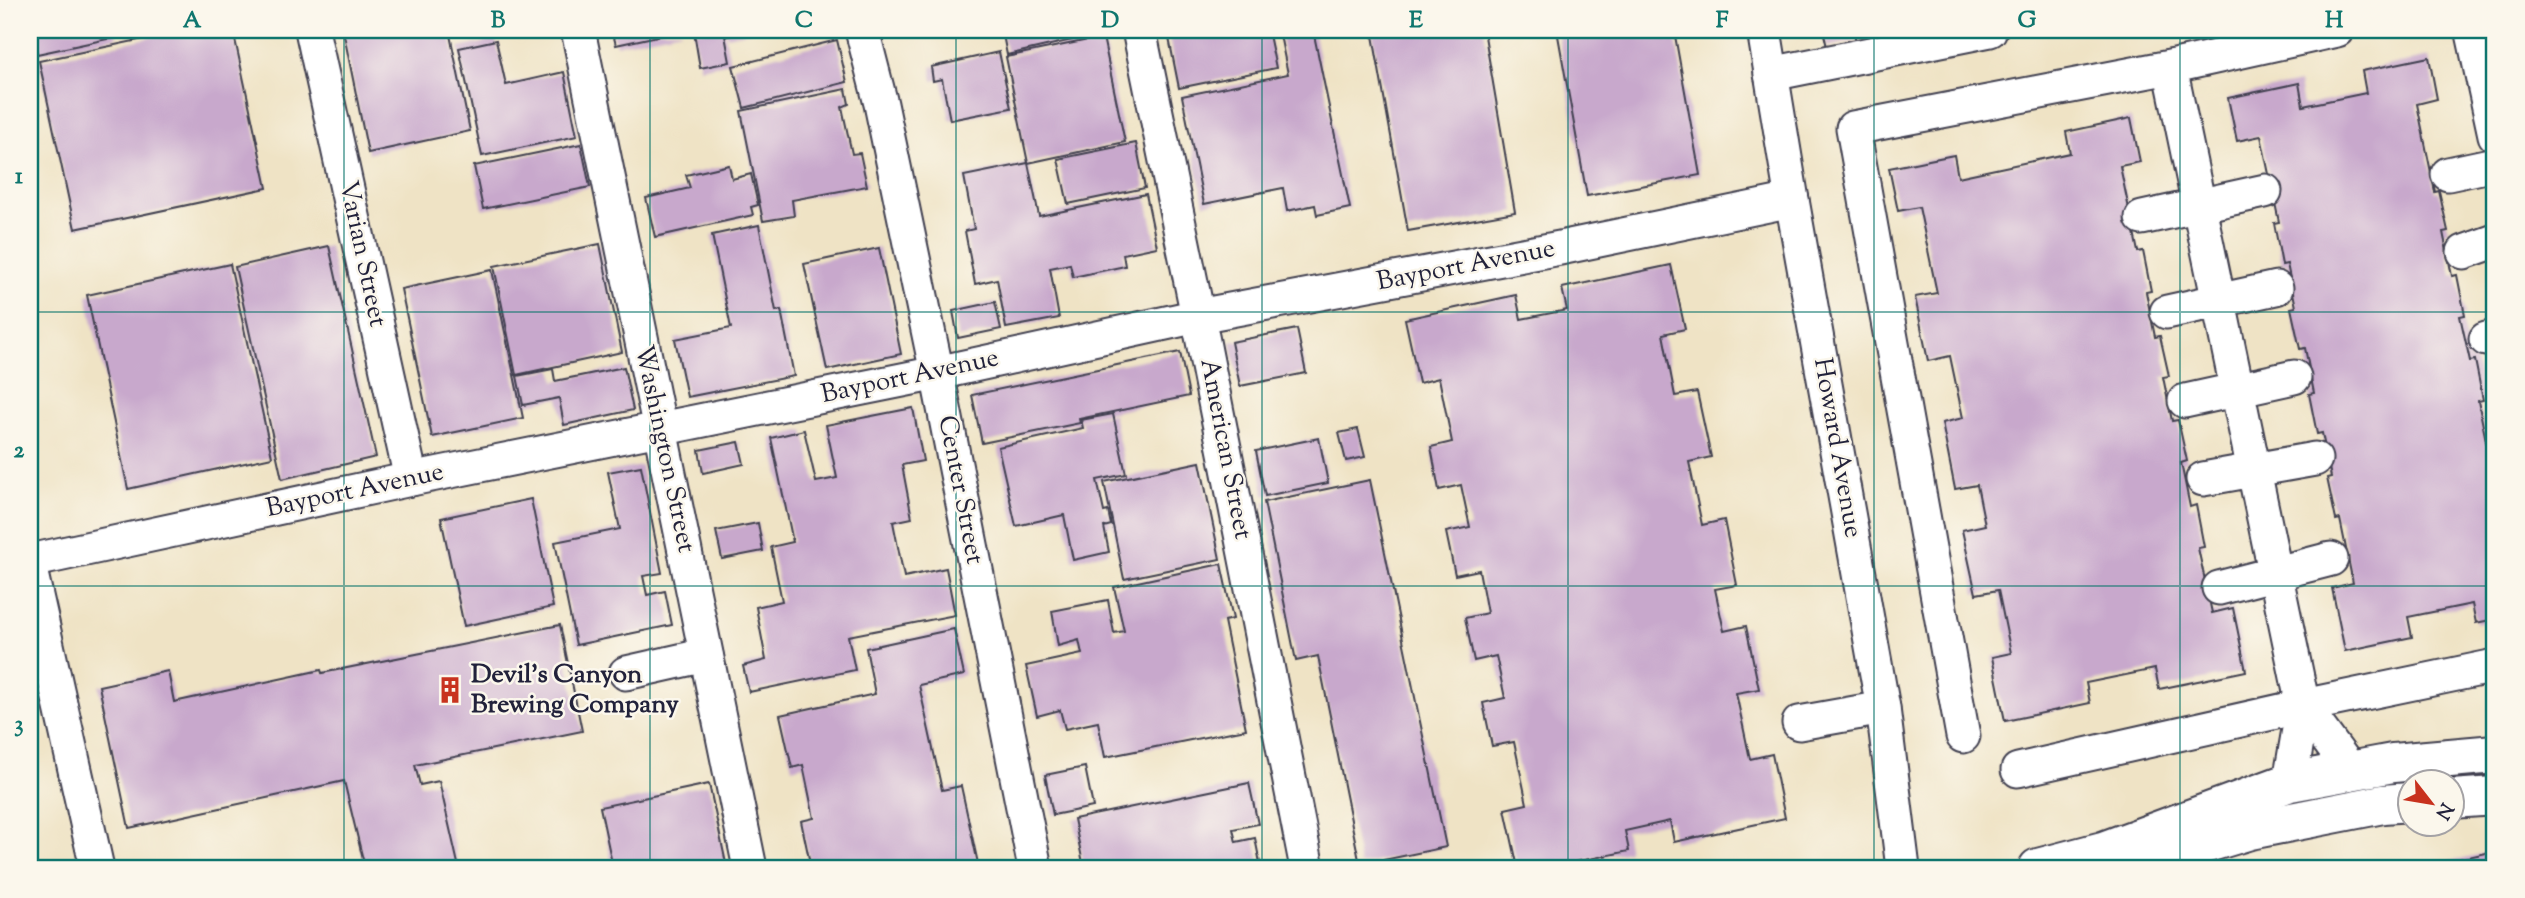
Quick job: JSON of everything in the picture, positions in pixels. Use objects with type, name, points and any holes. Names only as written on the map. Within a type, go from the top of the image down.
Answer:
[{"type":"main road","points":[[2038,868],[2102,851],[2290,782],[2393,763],[2495,754]]},
{"type":"main road","points":[[2466,798],[2495,796]]},
{"type":"main road","points":[[2125,868],[2200,858],[2250,830],[2396,803]]},
{"type":"street","name":"Varian Street","points":[[312,30],[411,479]]},
{"type":"street","name":"Washington Street","points":[[578,30],[750,868]]},
{"type":"street","name":"Center Street","points":[[862,30],[881,104],[937,373],[1035,868]]},
{"type":"street","name":"American Street","points":[[1139,30],[1199,316],[1307,868]]},
{"type":"street","name":"Howard Avenue","points":[[1764,30],[1883,708],[1903,868]]},
{"type":"street","points":[[1771,74],[1990,30]]},
{"type":"street","points":[[1963,736],[1853,128],[2170,67],[2337,30]]},
{"type":"street","points":[[2477,31],[2495,135]]},
{"type":"street","points":[[2170,67],[2303,706],[2290,782]]},
{"type":"street","points":[[2448,174],[2495,164]]},
{"type":"street","points":[[2142,218],[2265,191]]},
{"type":"street","name":"Bayport Avenue","points":[[30,561],[411,479],[937,373],[1199,316],[1560,248],[1792,200]]},
{"type":"street","points":[[2464,252],[2495,241]]},
{"type":"street","points":[[2167,312],[2276,288]]},
{"type":"street","points":[[2185,401],[2294,377]]},
{"type":"street","points":[[2203,479],[2315,459]]},
{"type":"street","points":[[2220,588],[2330,559]]},
{"type":"street","points":[[30,569],[97,868]]},
{"type":"street","points":[[626,673],[706,655]]},
{"type":"street","points":[[2018,770],[2495,666]]},
{"type":"street","points":[[2303,706],[2351,771]]},
{"type":"street","points":[[1799,723],[1883,708]]},
{"type":"building","points":[[32,30],[116,30],[117,37],[37,54]]},
{"type":"building","points":[[186,30],[233,30],[267,188],[75,229],[39,61]]},
{"type":"building","points":[[343,30],[449,30],[470,131],[368,153]]},
{"type":"building","points":[[612,30],[681,30],[681,31],[616,45]]},
{"type":"building","points":[[724,30],[730,62],[700,68],[694,32]]},
{"type":"building","points":[[725,30],[751,30],[751,31],[727,36]]},
{"type":"building","points":[[1002,30],[1070,30],[1072,40],[1007,55]]},
{"type":"building","points":[[1184,30],[1268,30],[1276,68],[1179,88],[1168,33]]},
{"type":"building","points":[[1279,30],[1313,30],[1350,208],[1317,215],[1315,205],[1287,211],[1283,188],[1204,204],[1182,96],[1288,74]]},
{"type":"building","points":[[1372,30],[1484,30],[1515,212],[1408,231]]},
{"type":"building","points":[[1557,30],[1674,30],[1700,175],[1587,196]]},
{"type":"building","points":[[1823,30],[1853,30],[1856,41],[1827,47]]},
{"type":"building","points":[[1103,37],[1125,142],[1028,163],[1006,57]]},
{"type":"building","points":[[496,40],[506,85],[564,72],[577,136],[482,156],[459,48]]},
{"type":"building","points":[[837,40],[847,82],[744,108],[733,66]]},
{"type":"building","points":[[999,52],[1011,108],[950,120],[942,79],[933,81],[931,67]]},
{"type":"building","points":[[2429,57],[2437,99],[2417,104],[2435,192],[2439,191],[2448,231],[2443,232],[2452,276],[2457,275],[2465,315],[2460,316],[2470,361],[2475,360],[2483,400],[2478,401],[2487,446],[2492,445],[2495,460],[2495,619],[2476,623],[2472,604],[2408,617],[2412,637],[2345,651],[2332,588],[2353,583],[2340,519],[2336,520],[2327,478],[2331,477],[2322,433],[2317,434],[2309,394],[2314,393],[2305,348],[2300,349],[2291,308],[2296,307],[2287,264],[2282,265],[2274,223],[2279,222],[2261,136],[2237,141],[2228,98],[2299,83],[2303,106],[2366,93],[2362,71]]},
{"type":"building","points":[[846,89],[849,104],[842,107],[852,154],[860,153],[867,186],[792,200],[794,216],[763,221],[741,111]]},
{"type":"building","points":[[2131,118],[2140,162],[2120,166],[2138,252],[2143,251],[2151,291],[2146,292],[2155,337],[2160,336],[2169,376],[2163,377],[2172,421],[2178,420],[2187,461],[2181,463],[2190,507],[2196,505],[2204,547],[2198,548],[2212,613],[2233,608],[2246,671],[2159,689],[2155,669],[2086,683],[2090,703],[2005,721],[1992,657],[2011,653],[1998,590],[1976,594],[1962,530],[1985,525],[1977,485],[1955,489],[1942,423],[1963,418],[1950,356],[1928,361],[1915,297],[1937,293],[1919,207],[1898,211],[1889,168],[1954,155],[1958,177],[2070,153],[2066,132]]},
{"type":"building","points":[[1136,143],[1145,188],[1068,204],[1058,159]]},
{"type":"building","points":[[581,144],[590,187],[483,209],[474,166]]},
{"type":"building","points":[[1028,163],[1039,216],[1146,194],[1157,247],[1123,254],[1125,266],[1073,277],[1070,264],[1050,268],[1059,318],[1006,328],[997,279],[975,284],[965,231],[974,229],[964,176]]},
{"type":"building","points":[[729,165],[732,179],[751,174],[758,205],[751,207],[753,215],[655,237],[646,198],[690,188],[686,175]]},
{"type":"building","points":[[759,225],[776,311],[781,310],[794,376],[687,397],[675,339],[731,328],[712,235]]},
{"type":"building","points":[[600,244],[622,352],[516,375],[494,266]]},
{"type":"building","points":[[329,246],[376,457],[282,479],[235,267]]},
{"type":"building","points":[[879,248],[901,354],[827,370],[804,264]]},
{"type":"building","points":[[230,264],[272,457],[128,489],[87,295]]},
{"type":"building","points":[[1671,265],[1685,329],[1663,334],[1675,396],[1697,392],[1711,457],[1689,462],[1702,525],[1724,520],[1737,585],[1715,589],[1724,631],[1746,626],[1759,689],[1736,693],[1750,759],[1772,754],[1785,818],[1674,842],[1670,821],[1625,831],[1629,851],[1545,868],[1518,868],[1505,809],[1527,804],[1514,742],[1492,746],[1483,703],[1505,698],[1496,656],[1474,661],[1465,618],[1487,613],[1479,570],[1455,575],[1446,532],[1470,527],[1461,485],[1439,490],[1431,447],[1452,442],[1439,378],[1419,383],[1405,319],[1516,295],[1521,319],[1567,310],[1562,288]]},
{"type":"building","points":[[492,270],[523,418],[432,437],[401,289]]},
{"type":"building","points":[[995,302],[1001,329],[958,338],[953,311]]},
{"type":"building","points":[[1297,329],[1306,373],[1240,386],[1231,342]]},
{"type":"building","points":[[1180,352],[1189,396],[1079,419],[1080,423],[982,443],[972,395]]},
{"type":"building","points":[[624,367],[633,410],[564,425],[559,398],[523,405],[517,376],[553,369],[555,381]]},
{"type":"building","points":[[913,408],[923,461],[902,465],[912,518],[893,522],[904,577],[946,568],[955,615],[848,636],[855,670],[749,692],[743,666],[766,660],[756,607],[782,601],[771,547],[793,542],[771,438],[804,430],[816,482],[837,478],[826,425]]},
{"type":"building","points":[[1113,414],[1126,474],[1097,480],[1104,512],[1108,511],[1111,525],[1104,527],[1109,552],[1073,560],[1064,515],[1016,526],[998,447],[1083,428],[1081,420]]},
{"type":"building","points":[[1358,429],[1365,457],[1346,461],[1339,433]]},
{"type":"building","points":[[1319,438],[1328,483],[1265,496],[1256,451]]},
{"type":"building","points":[[739,442],[744,464],[703,473],[699,450]]},
{"type":"building","points":[[1200,462],[1220,559],[1124,579],[1104,482]]},
{"type":"building","points":[[641,466],[662,573],[643,576],[647,595],[665,591],[672,625],[576,645],[555,542],[620,529],[608,472]]},
{"type":"building","points":[[1370,480],[1446,847],[1360,865],[1318,656],[1296,661],[1264,502]]},
{"type":"building","points":[[531,499],[553,607],[464,626],[441,518]]},
{"type":"building","points":[[758,523],[763,551],[722,559],[716,531]]},
{"type":"building","points":[[1221,564],[1233,619],[1224,621],[1246,729],[1105,757],[1098,722],[1065,729],[1060,710],[1037,716],[1026,666],[1082,654],[1079,640],[1058,646],[1052,611],[1108,600],[1114,633],[1124,631],[1114,587]]},
{"type":"building","points":[[560,625],[582,731],[415,765],[420,785],[439,781],[459,868],[365,868],[344,781],[129,828],[99,686],[168,671],[174,702],[321,670],[322,673]]},
{"type":"building","points":[[954,629],[964,675],[919,685],[942,790],[961,786],[979,868],[811,868],[801,821],[814,818],[803,765],[792,768],[780,715],[875,694],[866,648]]},
{"type":"building","points":[[1085,767],[1093,807],[1053,815],[1045,775]]},
{"type":"building","points":[[1249,783],[1258,824],[1233,829],[1236,842],[1255,838],[1261,868],[1084,868],[1074,819]]},
{"type":"building","points":[[709,784],[727,868],[613,868],[600,807]]},
{"type":"building","points":[[2495,851],[2495,868],[2433,868],[2433,865]]},
{"type":"place","name":"Devil's Canyon Brewing Company","points":[[450,690]]}]
